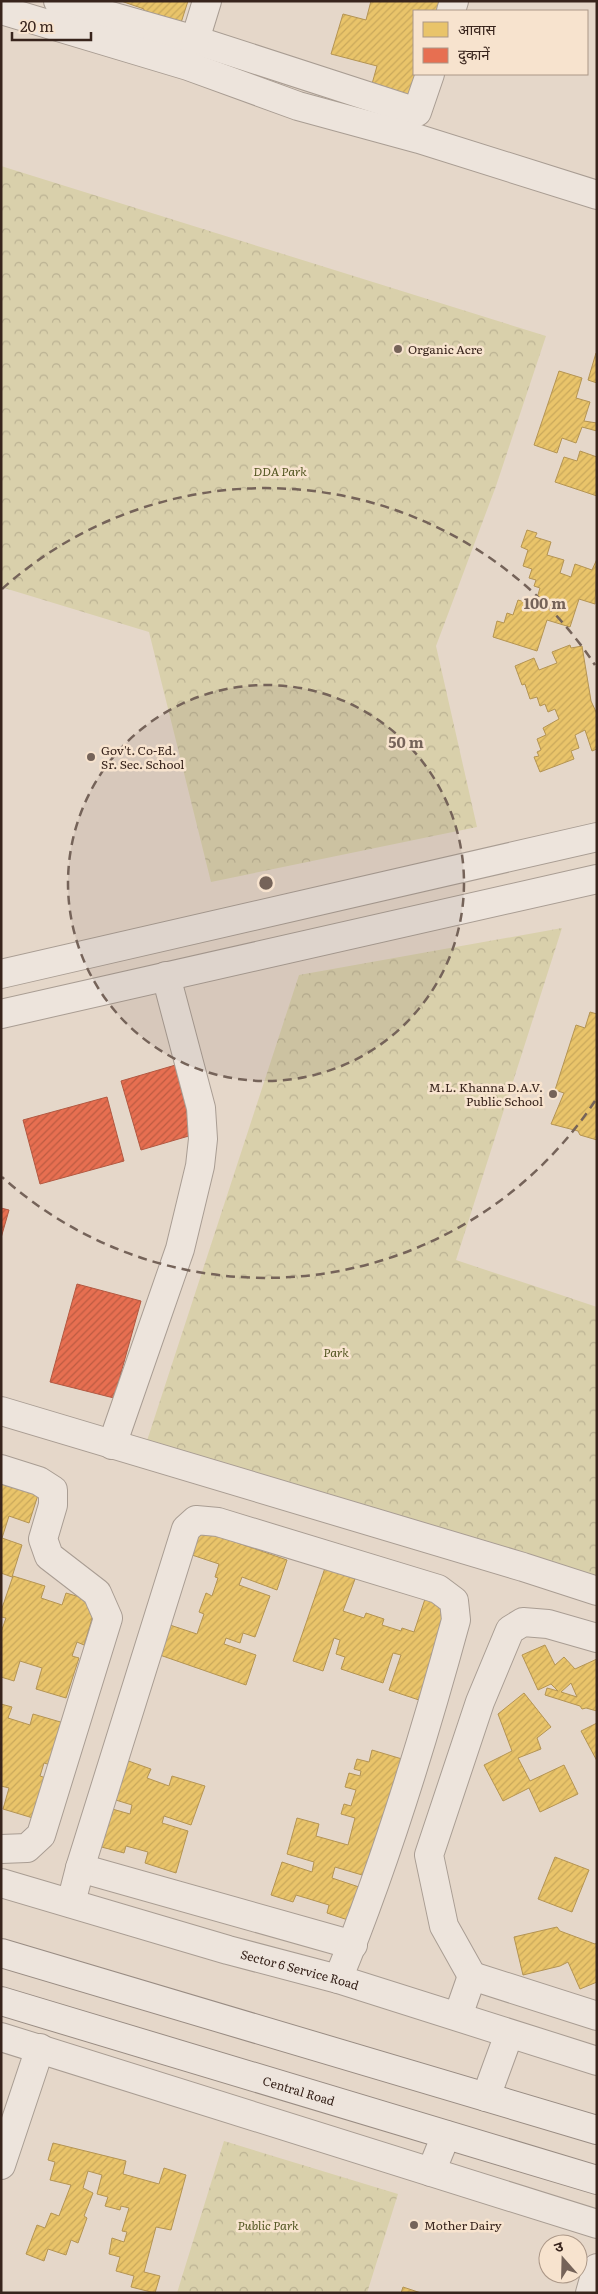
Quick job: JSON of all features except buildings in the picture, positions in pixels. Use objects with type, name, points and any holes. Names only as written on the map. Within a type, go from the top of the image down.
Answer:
[{"type":"street","points":[[58,1],[195,40],[417,112],[430,75]]},
{"type":"street","points":[[195,40],[207,1]]},
{"type":"street","points":[[1,10],[188,66],[298,106],[419,139],[597,196]]},
{"type":"street","points":[[1,974],[597,837]]},
{"type":"street","points":[[1,1014],[597,879]]},
{"type":"street","points":[[112,1445],[180,1249],[200,1166],[203,1139],[201,1108],[166,976]]},
{"type":"street","points":[[1,1411],[523,1567],[597,1591]]},
{"type":"street","points":[[1,1469],[38,1481],[53,1490],[53,1506],[43,1539],[49,1556],[97,1593],[108,1618],[41,1836],[27,1848],[1,1849]]},
{"type":"street","points":[[71,1903],[80,1868],[186,1528],[196,1520],[218,1522],[438,1589],[454,1601],[456,1620],[425,1732],[353,1945],[338,1979]]},
{"type":"street","points":[[597,1638],[548,1624],[523,1622],[510,1630],[480,1702],[429,1856],[444,1926],[472,1976],[597,2016]]},
{"type":"street","points":[[80,1868],[353,1945]]},
{"type":"street","name":"Sector 6 Service Road","points":[[1,1883],[228,1950],[338,1979],[597,2061]]},
{"type":"street","points":[[1,1954],[597,2130]]},
{"type":"street","points":[[458,2016],[472,1976]]},
{"type":"street","name":"Central Road","points":[[1,2001],[597,2180]]},
{"type":"street","points":[[486,2097],[509,2034]]},
{"type":"street","points":[[1,2037],[597,2224]]},
{"type":"street","points":[[1,2165],[40,2048]]},
{"type":"street","points":[[431,2172],[446,2135]]},
{"type":"street","points":[[590,2293],[597,2268]]},
{"type":"green space","name":"DDA Park","points":[[1,166],[546,336],[496,486],[436,646],[477,827],[211,882],[149,632],[1,587]]},
{"type":"green space","name":"Park","points":[[562,928],[456,1260],[597,1307],[597,1586],[143,1453],[299,975]]},
{"type":"green space","name":"Public Park","points":[[224,2141],[398,2194],[367,2293],[177,2293]]},
{"type":"place","name":"Organic Acre","points":[[398,349]]},
{"type":"place","name":"Gov't. Co-Ed. Sr. Sec. School","points":[[91,757]]},
{"type":"place","name":"M.L. Khanna D.A.V. Public School","points":[[553,1094]]},
{"type":"place","name":"Mother Dairy","points":[[414,2225]]}]
